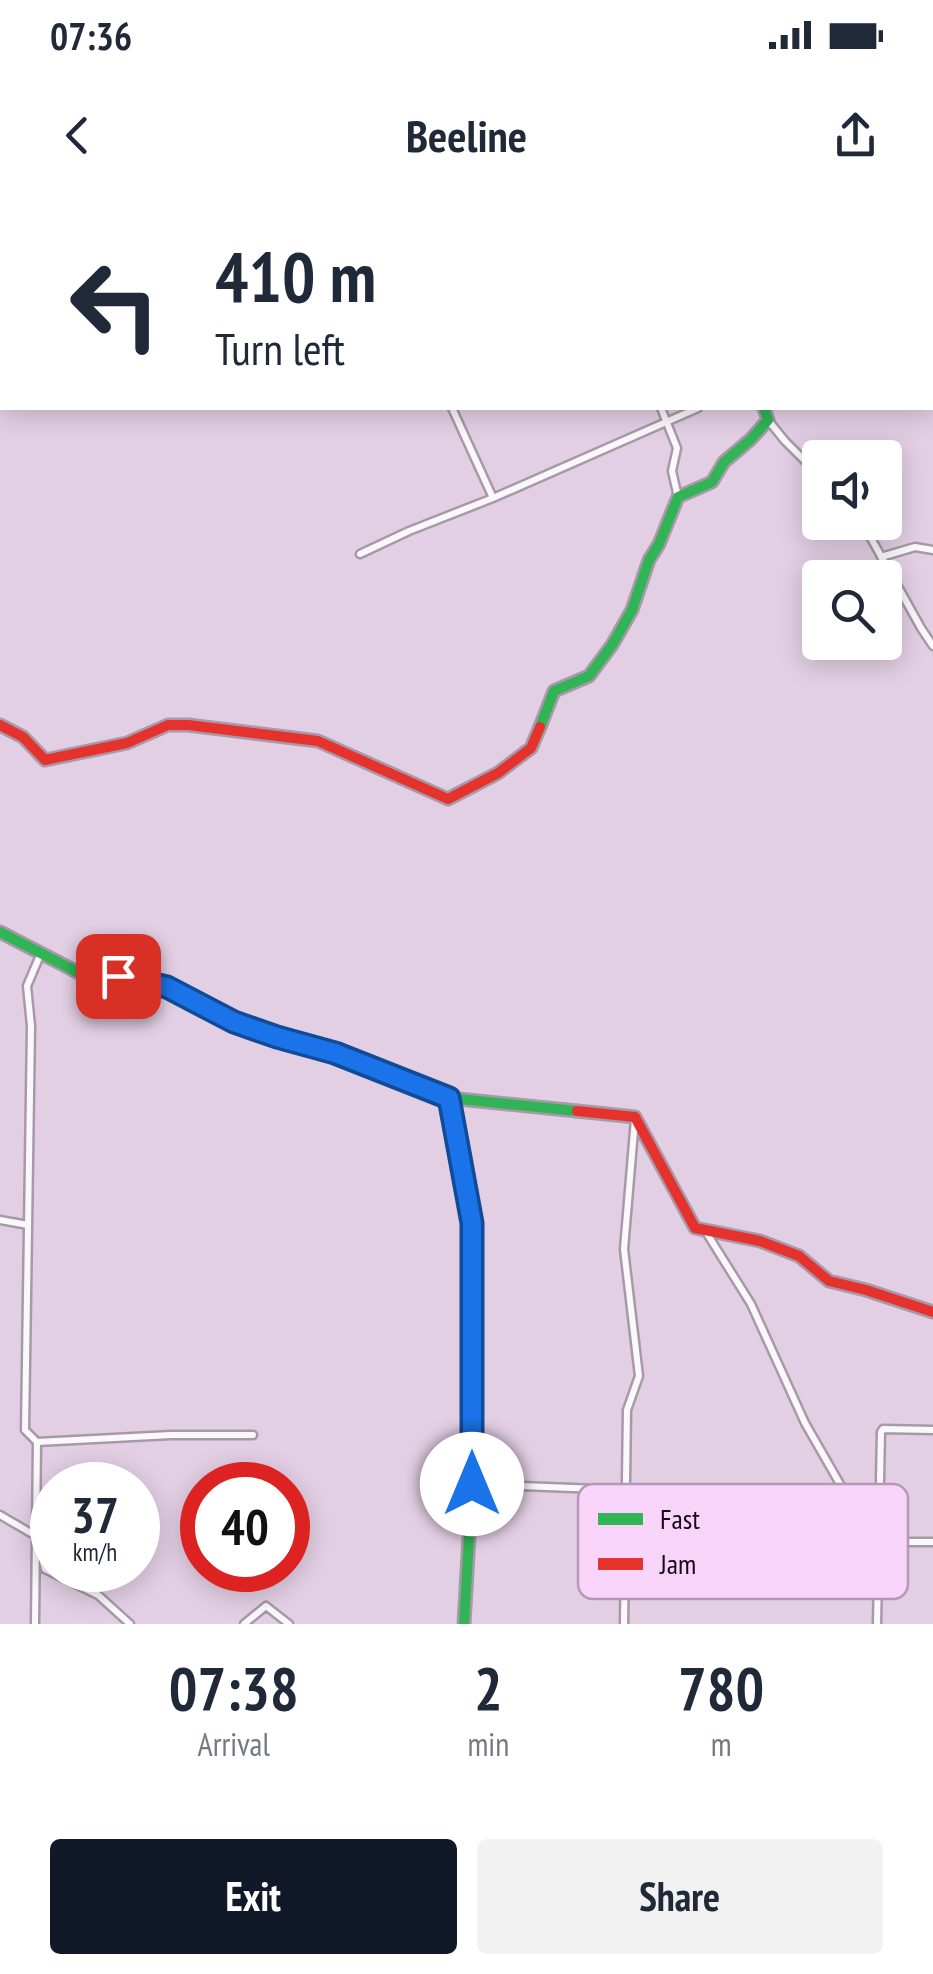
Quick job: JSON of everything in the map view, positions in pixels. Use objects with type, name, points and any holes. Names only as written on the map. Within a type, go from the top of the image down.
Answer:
[{"type":"street","points":[[453,410],[493,498]]},
{"type":"street","points":[[0,725],[23,737],[46,760],[127,743],[168,726],[307,738],[448,799],[514,762],[531,748],[554,691],[590,676],[632,610],[678,496],[672,471],[677,448],[662,410]]},
{"type":"street","points":[[360,554],[693,410]]},
{"type":"street","points":[[765,410],[768,420],[802,459]]},
{"type":"street","points":[[678,496],[712,482],[724,462],[768,420]]},
{"type":"street","points":[[872,540],[933,646]]},
{"type":"street","points":[[881,557],[915,547],[933,550]]},
{"type":"street","points":[[0,932],[81,974],[118,976],[167,987],[234,1022],[335,1053],[449,1098],[635,1117]]},
{"type":"street","points":[[37,1462],[37,1442],[25,1430],[31,1026],[27,986],[41,953]]},
{"type":"street","points":[[449,1098],[472,1223],[472,1484],[464,1624]]},
{"type":"street","points":[[635,1117],[695,1228],[760,1241],[800,1256],[829,1281],[933,1312]]},
{"type":"street","points":[[625,1484],[627,1410],[639,1376],[624,1249],[635,1117]]},
{"type":"street","points":[[0,1220],[28,1225]]},
{"type":"street","points":[[706,1231],[751,1304],[804,1424],[839,1484]]},
{"type":"street","points":[[881,1484],[883,1429],[933,1430]]},
{"type":"street","points":[[37,1442],[254,1435]]},
{"type":"street","points":[[472,1484],[578,1488]]},
{"type":"street","points":[[0,1515],[30,1532]]},
{"type":"street","points":[[35,1592],[35,1624]]},
{"type":"street","points":[[92,1592],[130,1624]]},
{"type":"street","points":[[624,1599],[624,1624]]},
{"type":"street","points":[[877,1624],[878,1599]]},
{"type":"street","points":[[244,1624],[266,1606],[289,1624]]},
{"type":"traffic: fast","points":[[540,727],[554,691],[589,676],[612,645],[632,610],[649,560],[678,497],[712,482],[724,462],[768,420],[765,410]]},
{"type":"traffic: fast","points":[[0,932],[81,974],[118,976],[167,987],[234,1022],[335,1053],[449,1098],[577,1111]]},
{"type":"traffic: fast","points":[[449,1098],[472,1223],[472,1484],[464,1624]]},
{"type":"traffic: jam","points":[[0,725],[23,737],[45,760],[127,743],[168,725],[318,741],[448,799],[498,773],[531,748],[540,727]]},
{"type":"traffic: jam","points":[[577,1111],[635,1117],[695,1228],[760,1241],[799,1256],[829,1281],[933,1312]]},
{"type":"route","points":[[118,976],[167,987],[234,1022],[335,1053],[449,1098],[472,1223],[472,1484]]}]
